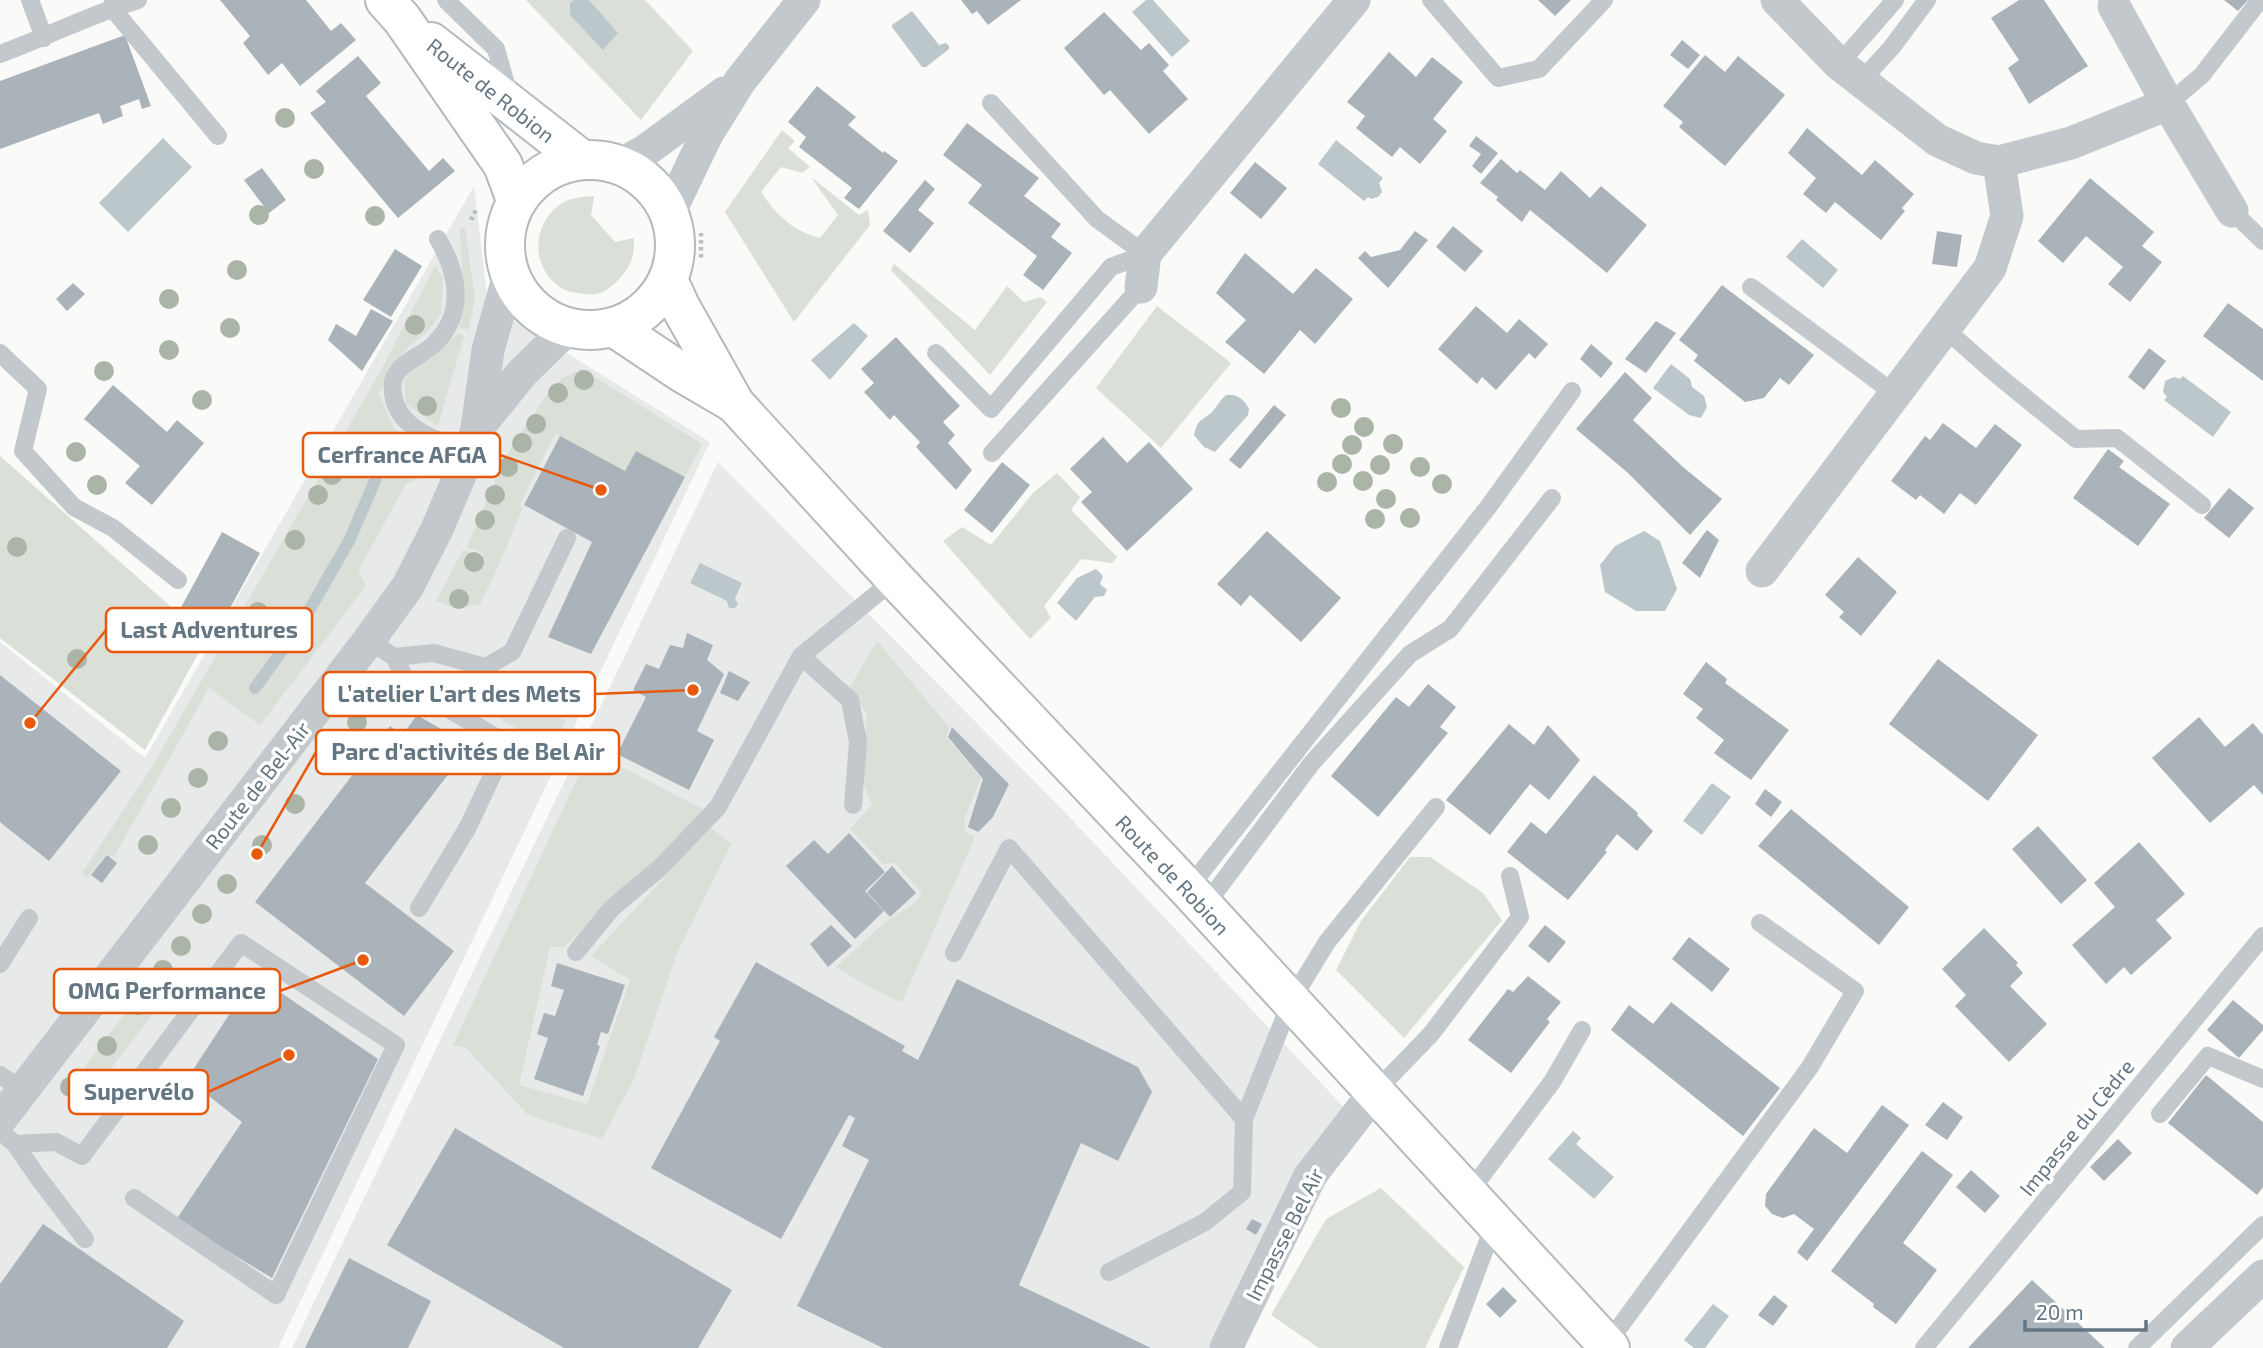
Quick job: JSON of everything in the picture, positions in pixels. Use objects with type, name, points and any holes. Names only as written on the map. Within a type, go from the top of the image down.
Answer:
[{"type":"main road","name":"Route de Robion","points":[[393,9],[582,160]]},
{"type":"main road","name":"Route de Robion","points":[[393,9],[503,165],[516,200]]},
{"type":"main road","points":[[582,160],[601,160],[620,165],[640,176],[684,219],[675,235],[674,258],[685,273],[637,317],[615,328],[591,331],[568,328],[543,317],[523,299],[509,275],[504,256],[504,236],[516,200],[534,180],[556,166],[582,160]]},
{"type":"main road","name":"Route de Robion","points":[[685,273],[680,306],[735,404],[1609,1346]]},
{"type":"main road","name":"Route de Robion","points":[[615,328],[735,404]]},
{"type":"street","points":[[684,219],[707,134],[740,80],[804,0]]},
{"type":"street","points":[[1141,287],[1145,254],[1354,0]]},
{"type":"street","points":[[1777,0],[1850,72],[1937,140],[1976,158],[1999,162],[2071,144],[2168,104]]},
{"type":"street","points":[[2113,6],[2232,211]]},
{"type":"street","points":[[620,165],[668,135],[740,80]]},
{"type":"street","points":[[1762,570],[1990,268],[2007,216],[1999,162]]},
{"type":"street","name":"Route de Bel-Air","points":[[474,440],[488,350],[509,275]]},
{"type":"street","name":"Route de Bel-Air","points":[[8,1132],[12,1082],[382,648],[408,586],[437,529],[474,440],[499,398],[568,328]]},
{"type":"street","name":"Impasse Bel Air","points":[[1226,1348],[1310,1177],[1375,1092]]},
{"type":"street","points":[[2187,1348],[2263,1276]]},
{"type":"lane","points":[[30,0],[44,38]]},
{"type":"lane","points":[[0,54],[44,38],[112,4],[138,0]]},
{"type":"lane","points":[[446,0],[496,49],[512,105]]},
{"type":"lane","points":[[1431,0],[1498,78],[1539,69],[1604,0]]},
{"type":"lane","points":[[1850,72],[1895,0]]},
{"type":"lane","points":[[1850,72],[1892,47],[1927,0]]},
{"type":"lane","points":[[2168,104],[2202,75],[2260,0]]},
{"type":"lane","points":[[112,4],[218,136]]},
{"type":"lane","points":[[991,103],[1097,219],[1145,254]]},
{"type":"lane","points":[[2232,211],[2263,242]]},
{"type":"lane","points":[[438,239],[449,258],[457,295],[452,318],[435,344],[411,359],[395,374],[392,389],[396,406],[404,419],[426,436],[474,440]]},
{"type":"lane","points":[[936,353],[991,409],[1111,267],[1145,254]]},
{"type":"lane","points":[[992,453],[1141,287]]},
{"type":"lane","points":[[1751,287],[1895,394]]},
{"type":"lane","points":[[1944,328],[2076,439],[2117,438],[2202,505]]},
{"type":"lane","points":[[0,353],[38,389],[23,451],[74,507],[113,528],[178,580]]},
{"type":"lane","points":[[1196,898],[1572,391]]},
{"type":"lane","points":[[1196,898],[1410,654],[1450,629],[1552,498]]},
{"type":"lane","points":[[382,648],[434,653],[485,667],[512,652],[567,538]]},
{"type":"lane","points":[[576,952],[612,908],[662,866],[718,807],[801,656],[895,579]]},
{"type":"lane","points":[[382,648],[409,685],[507,744],[468,827],[419,908]]},
{"type":"lane","points":[[801,656],[850,700],[858,742],[853,805]]},
{"type":"lane","points":[[1109,1272],[1205,1222],[1242,1192],[1244,1119],[1290,1001],[1327,942],[1436,807]]},
{"type":"lane","points":[[954,953],[1009,848],[1244,1119]]},
{"type":"lane","points":[[1375,1092],[1431,1034],[1520,918],[1510,876]]},
{"type":"lane","points":[[0,964],[29,918]]},
{"type":"lane","points":[[1609,1346],[1810,1067],[1855,991],[1760,923]]},
{"type":"lane","name":"Impasse du Cèdre","points":[[1924,1348],[2263,936]]},
{"type":"lane","points":[[0,1132],[56,1142],[82,1156],[241,943],[397,1045],[276,1295],[134,1198]]},
{"type":"lane","points":[[1468,1194],[1552,1082],[1582,1030]]},
{"type":"lane","points":[[2160,1114],[2208,1056],[2263,1079]]},
{"type":"lane","points":[[8,1132],[85,1239]]},
{"type":"lane","points":[[1448,1348],[1495,1222]]},
{"type":"lane","points":[[2137,1348],[2263,1225]]},
{"type":"path","points":[[684,219],[702,238],[685,273]]},
{"type":"shaded area","points":[[526,0],[645,0],[693,51],[641,120]]},
{"type":"shaded area","points":[[574,0],[589,0],[618,33],[603,50],[570,15],[570,3]]},
{"type":"shaded area","points":[[1146,0],[1153,0],[1190,41],[1172,57],[1132,12]]},
{"type":"shaded area","points":[[912,11],[939,45],[946,43],[949,46],[949,49],[926,67],[922,67],[892,27]]},
{"type":"shaded area","points":[[782,130],[795,141],[788,148],[810,167],[802,173],[781,167],[761,192],[779,215],[793,226],[820,238],[838,215],[811,177],[859,215],[868,210],[870,225],[794,322],[725,212]]},
{"type":"shaded area","points":[[163,138],[192,167],[128,232],[99,203]]},
{"type":"shaded area","points":[[1336,140],[1383,178],[1379,183],[1382,192],[1378,197],[1368,197],[1364,201],[1318,164]]},
{"type":"shaded area","points":[[474,186],[488,304],[710,442],[278,1348],[0,1348],[0,642],[145,758]]},
{"type":"shaded area","points":[[594,196],[591,215],[615,242],[634,238],[632,259],[623,275],[606,290],[592,294],[570,292],[545,272],[540,261],[539,237],[549,215],[562,203]]},
{"type":"shaded area","points":[[460,228],[465,228],[475,299],[468,331],[459,329],[464,309]]},
{"type":"shaded area","points":[[1802,239],[1838,270],[1823,288],[1786,257]]},
{"type":"shaded area","points":[[894,264],[975,330],[1007,286],[1024,302],[1041,297],[1047,302],[990,375],[891,270]]},
{"type":"shaded area","points":[[435,266],[443,278],[441,314],[427,332],[408,347],[392,366],[379,394],[394,428],[433,451],[428,461],[436,471],[406,484],[358,571],[366,586],[260,725],[209,688],[114,857],[106,855],[88,878],[82,873],[150,770],[380,372]]},
{"type":"shaded area","points":[[1157,306],[1231,363],[1161,448],[1096,388]]},
{"type":"shaded area","points":[[854,323],[868,336],[830,380],[811,360]]},
{"type":"shaded area","points":[[459,333],[464,336],[438,426],[406,404],[404,382],[411,371]]},
{"type":"shaded area","points":[[1671,364],[1690,379],[1692,387],[1704,396],[1707,407],[1701,418],[1689,415],[1653,388]]},
{"type":"shaded area","points":[[582,369],[702,444],[685,477],[636,451],[625,471],[555,434],[520,504],[523,508],[480,604],[456,609],[436,601],[463,550],[481,558],[484,554],[467,547],[505,457],[546,396],[561,379]]},
{"type":"shaded area","points":[[2183,376],[2231,412],[2213,437],[2164,400],[2167,397],[2163,392],[2165,381]]},
{"type":"shaded area","points":[[1226,395],[1234,395],[1242,400],[1249,409],[1248,415],[1215,452],[1204,447],[1194,435],[1198,423],[1211,413]]},
{"type":"shaded area","points":[[0,456],[178,613],[208,636],[145,750],[0,638]]},
{"type":"shaded area","points":[[718,462],[1057,804],[1358,1122],[1242,1348],[292,1348]]},
{"type":"shaded area","points":[[1057,473],[1080,497],[1071,510],[1117,557],[1112,563],[1081,559],[1044,606],[1051,618],[1030,639],[943,541],[962,527],[991,545],[1033,493]]},
{"type":"shaded area","points":[[1644,531],[1660,541],[1677,589],[1665,611],[1636,611],[1605,592],[1600,565],[1615,546]]},
{"type":"shaded area","points":[[700,563],[742,583],[735,598],[738,604],[735,608],[729,608],[727,601],[690,583]]},
{"type":"shaded area","points":[[1096,569],[1103,576],[1100,584],[1107,590],[1104,596],[1095,597],[1076,621],[1057,603],[1077,578]]},
{"type":"shaded area","points":[[877,641],[949,727],[946,737],[981,778],[964,819],[966,833],[975,837],[902,1002],[873,989],[836,967],[884,923],[916,902],[922,893],[895,863],[883,864],[850,829],[872,805],[862,780],[867,715],[850,687]]},
{"type":"shaded area","points":[[425,670],[462,692],[492,675],[515,687],[522,700],[566,721],[552,748],[423,675]]},
{"type":"shaded area","points":[[590,751],[703,809],[655,862],[564,947],[550,947],[519,1085],[587,1104],[630,980],[591,956],[711,828],[731,844],[678,951],[634,1079],[602,1139],[528,1115],[466,1048],[453,1045]]},
{"type":"shaded area","points":[[1712,783],[1731,797],[1702,835],[1683,821]]},
{"type":"shaded area","points":[[1410,857],[1430,857],[1483,893],[1502,920],[1404,1038],[1336,970],[1361,921]]},
{"type":"shaded area","points":[[154,974],[170,992],[99,1084],[81,1072]]},
{"type":"shaded area","points":[[1573,1131],[1581,1138],[1576,1144],[1614,1177],[1594,1199],[1548,1159]]},
{"type":"shaded area","points":[[1381,1188],[1464,1267],[1425,1348],[1319,1348],[1271,1315],[1326,1219]]},
{"type":"shaded area","points":[[1713,1304],[1729,1316],[1705,1348],[1694,1348],[1684,1340]]},
{"type":"building","points":[[220,0],[306,0],[331,31],[341,23],[356,40],[300,86],[282,63],[268,75],[243,43],[250,36]]},
{"type":"building","points":[[961,0],[1021,0],[988,25],[977,11],[972,14]]},
{"type":"building","points":[[1538,0],[1571,0],[1555,16]]},
{"type":"building","points":[[2019,0],[2044,0],[2088,66],[2029,104],[2008,68],[2019,60],[1991,18]]},
{"type":"building","points":[[2224,0],[2248,0],[2238,11]]},
{"type":"building","points":[[1104,12],[1141,50],[1149,43],[1169,65],[1163,71],[1188,99],[1149,134],[1110,90],[1104,95],[1064,48]]},
{"type":"building","points":[[125,35],[151,106],[142,109],[139,99],[120,106],[123,116],[103,124],[99,113],[0,149],[0,81]]},
{"type":"building","points":[[1682,40],[1700,55],[1688,69],[1670,55]]},
{"type":"building","points":[[1389,52],[1416,77],[1432,57],[1463,82],[1433,119],[1447,131],[1420,164],[1400,147],[1392,157],[1356,128],[1365,116],[1347,102]]},
{"type":"building","points":[[1705,55],[1725,72],[1738,56],[1785,95],[1725,166],[1679,127],[1683,122],[1663,106]]},
{"type":"building","points":[[358,56],[381,83],[366,96],[429,171],[443,158],[455,171],[398,218],[310,113],[326,102],[316,91]]},
{"type":"building","points":[[817,86],[856,117],[848,125],[883,153],[884,151],[898,161],[859,209],[844,198],[852,188],[799,147],[806,137],[788,122]]},
{"type":"building","points":[[967,123],[1039,178],[1024,196],[1061,224],[1051,237],[1072,253],[1043,290],[1023,275],[1037,256],[968,203],[982,185],[943,155]]},
{"type":"building","points":[[1807,128],[1862,175],[1875,160],[1914,194],[1902,208],[1905,211],[1881,240],[1835,202],[1826,213],[1803,194],[1816,178],[1788,153]]},
{"type":"building","points":[[1476,136],[1498,153],[1481,174],[1472,166],[1481,154],[1469,146]]},
{"type":"building","points":[[1501,159],[1517,173],[1520,170],[1545,190],[1561,171],[1590,198],[1601,186],[1647,225],[1607,273],[1530,210],[1522,222],[1480,183]]},
{"type":"building","points":[[1255,162],[1287,188],[1261,219],[1230,193]]},
{"type":"building","points":[[262,168],[286,200],[269,213],[244,180]]},
{"type":"building","points":[[2090,178],[2154,232],[2142,246],[2162,262],[2130,302],[2108,284],[2123,267],[2086,236],[2063,263],[2038,241]]},
{"type":"building","points":[[925,180],[935,189],[918,210],[934,223],[910,253],[883,231]]},
{"type":"building","points":[[1453,226],[1483,251],[1465,272],[1436,247]]},
{"type":"building","points":[[1415,231],[1428,240],[1388,288],[1358,258],[1365,251],[1371,257],[1400,250]]},
{"type":"building","points":[[1937,231],[1962,235],[1957,267],[1932,264]]},
{"type":"building","points":[[395,249],[422,266],[391,317],[363,300]]},
{"type":"building","points":[[1245,253],[1293,294],[1316,268],[1353,299],[1315,344],[1300,330],[1264,374],[1225,342],[1246,320],[1216,293]]},
{"type":"building","points":[[73,283],[85,294],[67,311],[56,299]]},
{"type":"building","points":[[1722,285],[1814,355],[1789,385],[1780,378],[1764,398],[1745,402],[1694,361],[1698,355],[1679,340]]},
{"type":"building","points":[[2228,303],[2263,329],[2263,381],[2203,336]]},
{"type":"building","points":[[1476,306],[1507,333],[1519,319],[1548,344],[1535,359],[1529,353],[1496,390],[1482,377],[1477,384],[1438,349]]},
{"type":"building","points":[[371,309],[393,321],[362,371],[328,340],[336,324],[356,336]]},
{"type":"building","points":[[1656,321],[1676,333],[1646,373],[1625,359]]},
{"type":"building","points":[[896,337],[960,406],[943,422],[955,435],[948,443],[972,470],[956,490],[916,447],[920,442],[894,415],[890,420],[864,392],[874,383],[861,369]]},
{"type":"building","points":[[1591,344],[1613,363],[1601,378],[1580,359]]},
{"type":"building","points":[[2149,348],[2166,361],[2144,390],[2128,377]]},
{"type":"building","points":[[1625,372],[1652,398],[1633,420],[1722,499],[1690,535],[1628,473],[1576,429]]},
{"type":"building","points":[[113,385],[167,432],[177,420],[204,443],[152,505],[125,483],[140,466],[84,419]]},
{"type":"building","points":[[1274,405],[1286,415],[1240,469],[1229,460]]},
{"type":"building","points":[[1943,423],[1976,448],[1995,424],[2022,445],[1976,505],[1960,493],[1944,514],[1920,495],[1916,500],[1891,481],[1925,436],[1930,440]]},
{"type":"building","points":[[560,436],[625,471],[636,451],[685,477],[591,654],[548,637],[592,542],[524,505]]},
{"type":"building","points":[[1103,437],[1127,463],[1149,442],[1193,489],[1127,551],[1081,502],[1092,492],[1070,469]]},
{"type":"building","points":[[2108,449],[2124,461],[2119,467],[2170,504],[2138,546],[2073,498]]},
{"type":"building","points":[[1002,462],[1030,485],[992,533],[964,510]]},
{"type":"building","points":[[2229,488],[2254,508],[2229,538],[2204,518]]},
{"type":"building","points":[[1707,530],[1719,540],[1700,578],[1682,563]]},
{"type":"building","points":[[1267,531],[1341,598],[1301,642],[1250,595],[1241,606],[1217,584]]},
{"type":"building","points":[[222,532],[260,553],[216,634],[178,613]]},
{"type":"building","points":[[1858,557],[1897,592],[1861,636],[1839,617],[1844,612],[1825,595]]},
{"type":"building","points":[[687,633],[713,645],[707,660],[724,674],[697,731],[714,740],[689,790],[617,754],[646,697],[633,690],[646,664],[659,669],[670,645],[683,648]]},
{"type":"building","points":[[1938,659],[2038,735],[1988,801],[1889,724]]},
{"type":"building","points":[[1706,662],[1727,679],[1725,683],[1789,730],[1751,780],[1714,753],[1724,740],[1696,718],[1703,709],[1683,694]]},
{"type":"building","points":[[729,671],[750,682],[738,701],[720,693]]},
{"type":"building","points":[[0,675],[121,771],[49,861],[0,822]]},
{"type":"building","points":[[1428,684],[1456,707],[1440,727],[1448,733],[1378,817],[1331,776],[1396,697],[1409,707]]},
{"type":"building","points":[[417,715],[465,743],[447,767],[404,733]]},
{"type":"building","points":[[2199,717],[2225,747],[2253,723],[2263,735],[2263,795],[2254,785],[2210,823],[2152,758]]},
{"type":"building","points":[[1509,724],[1534,745],[1548,725],[1580,760],[1549,800],[1530,784],[1490,835],[1446,800]]},
{"type":"building","points":[[390,726],[450,772],[365,883],[454,951],[404,1016],[255,902]]},
{"type":"building","points":[[952,727],[1009,784],[993,817],[978,832],[968,827],[983,779],[948,737]]},
{"type":"building","points":[[1594,775],[1638,813],[1653,831],[1637,851],[1617,834],[1605,850],[1607,852],[1568,900],[1507,852],[1531,822],[1546,834]]},
{"type":"building","points":[[1765,789],[1782,802],[1771,817],[1755,804]]},
{"type":"building","points":[[1791,809],[1909,907],[1879,945],[1758,846]]},
{"type":"building","points":[[2038,826],[2087,880],[2061,904],[2012,849]]},
{"type":"building","points":[[849,833],[885,872],[865,891],[884,911],[855,939],[786,866],[814,840],[828,854]]},
{"type":"building","points":[[2139,842],[2185,894],[2156,920],[2172,938],[2131,975],[2124,967],[2106,984],[2072,945],[2115,907],[2094,883]]},
{"type":"building","points":[[107,855],[117,863],[102,883],[91,875]]},
{"type":"building","points":[[892,866],[916,893],[890,917],[867,892]]},
{"type":"building","points":[[831,925],[852,946],[828,967],[810,944]]},
{"type":"building","points":[[1545,925],[1566,942],[1549,963],[1528,946]]},
{"type":"building","points":[[1984,928],[2018,963],[2016,965],[2023,973],[2010,986],[2047,1024],[2009,1062],[1955,1006],[1966,995],[1942,969]]},
{"type":"building","points":[[1689,937],[1730,969],[1712,992],[1672,959]]},
{"type":"building","points":[[756,962],[905,1046],[902,1051],[918,1060],[957,979],[1138,1067],[1152,1092],[1118,1161],[1081,1143],[1019,1285],[1151,1348],[883,1348],[797,1306],[869,1160],[842,1146],[855,1118],[849,1115],[781,1239],[651,1168],[720,1041],[714,1037]]},
{"type":"building","points":[[557,963],[625,985],[608,1034],[601,1032],[597,1045],[600,1046],[583,1096],[534,1079],[548,1038],[537,1034],[544,1013],[555,1016],[564,990],[551,986]]},
{"type":"building","points":[[255,975],[378,1059],[272,1278],[176,1220],[242,1122],[187,1079]]},
{"type":"building","points":[[1528,976],[1561,1002],[1547,1019],[1550,1022],[1511,1073],[1468,1040],[1508,989],[1513,992]]},
{"type":"building","points":[[2233,1000],[2263,1025],[2263,1030],[2239,1058],[2207,1030]]},
{"type":"building","points":[[1671,1002],[1780,1088],[1743,1136],[1611,1030],[1629,1005],[1653,1024]]},
{"type":"building","points":[[2206,1075],[2263,1122],[2263,1187],[2257,1195],[2168,1123]]},
{"type":"building","points":[[1943,1102],[1963,1117],[1947,1140],[1925,1125]]},
{"type":"building","points":[[1882,1105],[1909,1125],[1807,1261],[1797,1252],[1814,1229],[1794,1214],[1783,1218],[1772,1214],[1765,1206],[1766,1194],[1814,1128],[1847,1153]]},
{"type":"building","points":[[455,1128],[732,1290],[698,1348],[564,1348],[387,1245]]},
{"type":"building","points":[[2118,1139],[2132,1153],[2104,1181],[2090,1167]]},
{"type":"building","points":[[1922,1151],[1953,1175],[1903,1243],[1937,1270],[1896,1324],[1831,1271]]},
{"type":"building","points":[[1971,1170],[2000,1196],[1985,1213],[1956,1187]]},
{"type":"building","points":[[1252,1219],[1262,1224],[1256,1235],[1246,1229]]},
{"type":"building","points":[[43,1224],[184,1321],[167,1348],[0,1348],[0,1284]]},
{"type":"building","points":[[349,1258],[431,1301],[408,1348],[305,1348]]},
{"type":"building","points":[[2032,1280],[2105,1348],[1968,1348]]},
{"type":"building","points":[[1503,1287],[1517,1301],[1500,1318],[1486,1304]]},
{"type":"building","points":[[1774,1295],[1788,1306],[1773,1326],[1758,1315]]},
{"type":"waterway","points":[[255,688],[302,623],[350,539],[385,457]]},
{"type":"place","name":"Cerfrance AFGA","points":[[601,490]]},
{"type":"place","name":"L’atelier L’art des Mets","points":[[693,690]]},
{"type":"place","name":"Last Adventures","points":[[30,723]]},
{"type":"place","name":"Parc d'activités de Bel Air","points":[[257,854]]},
{"type":"place","name":"OMG Performance","points":[[363,960]]},
{"type":"place","name":"Supervélo","points":[[289,1055]]}]
